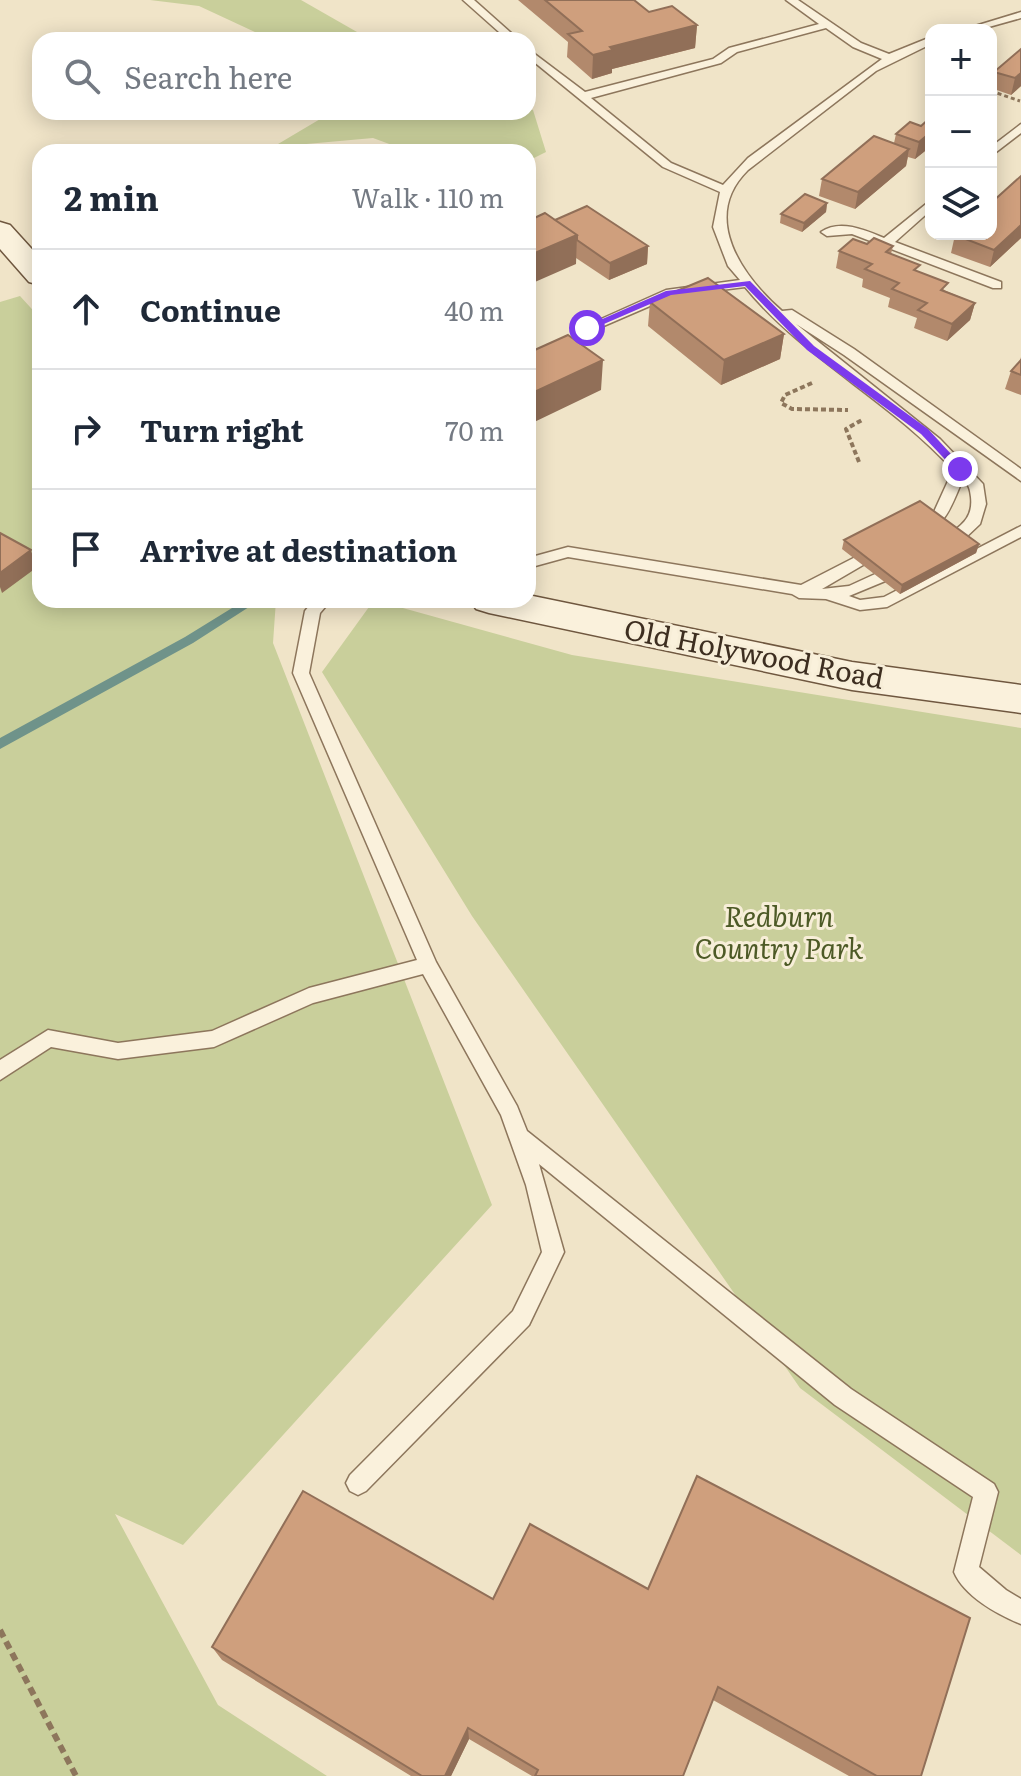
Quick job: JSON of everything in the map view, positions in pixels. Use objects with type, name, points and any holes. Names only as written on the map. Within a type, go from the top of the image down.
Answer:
[{"type":"street","points":[[0,231],[32,267]]},
{"type":"street","name":"Old Holywood Road","points":[[527,608],[852,676],[1021,699]]},
{"type":"lane","points":[[468,0],[505,32]]},
{"type":"lane","points":[[791,0],[857,45],[889,58]]},
{"type":"lane","points":[[989,24],[1021,15]]},
{"type":"lane","points":[[580,97],[717,61],[733,50],[827,25]]},
{"type":"lane","points":[[536,561],[568,552],[799,593],[822,594],[861,588],[969,533],[980,514],[976,484],[924,431],[811,348],[747,283],[730,258],[719,228],[718,210],[725,190],[736,174],[889,58],[925,43]]},
{"type":"lane","points":[[536,59],[667,165],[725,190]]},
{"type":"lane","points":[[997,148],[1021,127]]},
{"type":"lane","points":[[888,241],[925,209]]},
{"type":"lane","points":[[827,232],[853,230],[997,285]]},
{"type":"lane","points":[[587,328],[670,293],[747,283]]},
{"type":"lane","points":[[761,297],[849,352],[1021,476]]},
{"type":"lane","points":[[799,593],[939,517],[960,469]]},
{"type":"lane","points":[[822,594],[860,605],[887,602],[1021,531]]},
{"type":"lane","points":[[316,608],[301,673],[428,965],[510,1112],[536,1185],[553,1252],[521,1318],[358,1483]]},
{"type":"lane","points":[[0,1071],[48,1038],[118,1051],[214,1039],[309,996],[428,965]]},
{"type":"lane","points":[[519,1137],[594,1193],[717,1298],[847,1400],[986,1492],[966,1572],[997,1599],[1021,1612]]},
{"type":"path","points":[[997,93],[1021,101]]},
{"type":"path","points":[[813,382],[785,395],[780,399],[781,403],[792,409],[848,410]]},
{"type":"path","points":[[859,462],[846,429],[862,420]]},
{"type":"path","points":[[0,1630],[76,1776]]},
{"type":"green space","points":[[150,0],[301,0],[357,32],[255,32],[199,6]]},
{"type":"green space","points":[[319,120],[536,120],[546,152],[536,157],[536,144],[389,144],[373,138],[278,144]]},
{"type":"green space","points":[[20,296],[32,309],[32,608],[275,608],[273,643],[492,1205],[183,1545],[115,1514],[218,1705],[327,1776],[0,1776],[0,302]]},
{"type":"green space","name":"Redburn Country Park","points":[[368,608],[403,608],[572,655],[1021,728],[1021,1555],[800,1388],[472,916],[322,672]]},
{"type":"building","points":[[545,0],[634,0],[649,12],[672,6],[697,25],[610,47],[613,50],[593,55],[568,34],[582,31]]},
{"type":"building","points":[[1021,49],[1021,73],[1015,78],[997,73],[997,69]]},
{"type":"building","points":[[910,122],[921,126],[925,122],[925,137],[919,142],[896,134]]},
{"type":"building","points":[[874,136],[909,149],[858,192],[822,179]]},
{"type":"building","points":[[1021,176],[1021,225],[994,250],[968,240],[997,240],[997,198]]},
{"type":"building","points":[[805,194],[827,203],[804,223],[781,214]]},
{"type":"building","points":[[587,206],[648,246],[610,263],[555,220]]},
{"type":"building","points":[[545,213],[577,235],[536,253],[536,217]]},
{"type":"building","points":[[874,238],[893,246],[886,252],[920,265],[914,270],[948,283],[941,290],[975,303],[952,324],[918,310],[927,303],[892,289],[899,283],[865,269],[872,264],[839,251],[853,239],[867,244]]},
{"type":"building","points":[[708,278],[784,334],[724,360],[650,302]]},
{"type":"building","points":[[568,335],[603,360],[536,391],[536,349]]},
{"type":"building","points":[[1021,360],[1021,375],[1011,371]]},
{"type":"building","points":[[920,501],[979,544],[902,585],[844,540]]},
{"type":"building","points":[[0,533],[31,550],[0,573]]},
{"type":"building","points":[[697,1476],[970,1618],[921,1776],[877,1776],[718,1687],[683,1776],[535,1776],[538,1770],[468,1728],[445,1776],[422,1776],[212,1647],[303,1491],[493,1599],[530,1524],[648,1589]]},
{"type":"waterway","points":[[0,744],[241,608]]},
{"type":"route","points":[[587,328],[670,293],[747,283],[811,348],[924,431],[960,469]]}]
